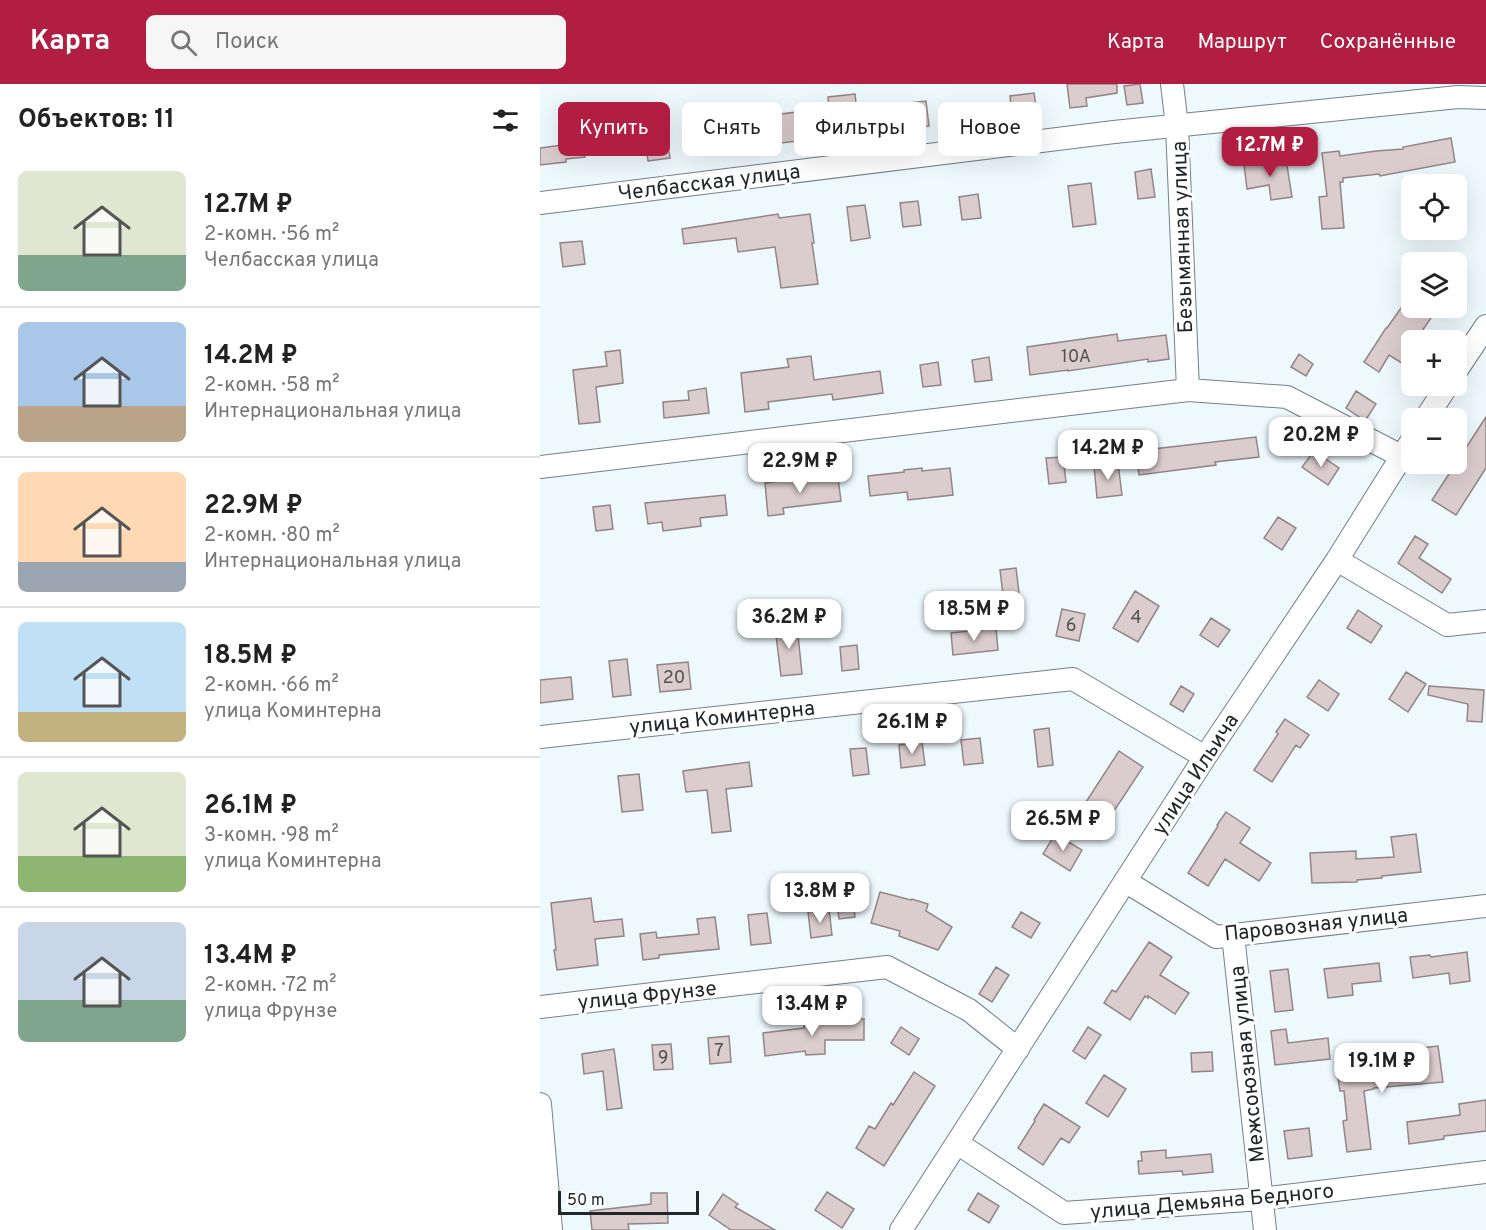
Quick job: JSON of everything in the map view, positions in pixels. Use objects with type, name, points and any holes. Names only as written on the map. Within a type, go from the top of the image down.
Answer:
[{"type":"street","name":"Безымянная улица","points":[[1172,84],[1177,126],[1188,390]]},
{"type":"street","name":"Челбасская улица","points":[[540,203],[1114,132],[1458,97],[1486,99]]},
{"type":"street","points":[[1467,354],[1486,326]]},
{"type":"street","points":[[540,467],[1188,390],[1287,397],[1401,446]]},
{"type":"street","name":"улица Ильича","points":[[901,1230],[1205,757],[1337,560],[1401,456]]},
{"type":"street","points":[[1337,560],[1447,625],[1486,621]]},
{"type":"street","name":"улица Коминтерна","points":[[540,737],[1073,679],[1205,757]]},
{"type":"street","name":"Паровозная улица","points":[[1125,881],[1216,937],[1486,906]]},
{"type":"street","name":"Межсоюзная улица","points":[[1233,935],[1265,1230]]},
{"type":"street","name":"улица Фрунзе","points":[[540,1007],[887,968],[969,1010],[1018,1048]]},
{"type":"street","points":[[540,1104],[551,1230]]},
{"type":"street","name":"улица Демьяна Бедного","points":[[957,1143],[1064,1213],[1261,1199],[1486,1172]]},
{"type":"building","points":[[1067,84],[1117,84],[1117,93],[1086,98],[1087,106],[1070,108]]},
{"type":"building","points":[[1140,84],[1143,103],[1127,105],[1124,86]]},
{"type":"building","points":[[1034,93],[1035,102],[1011,102],[1010,96]]},
{"type":"building","points":[[855,94],[856,102],[828,102],[828,97]]},
{"type":"building","points":[[926,101],[929,126],[926,126],[926,102],[918,102]]},
{"type":"building","points":[[794,112],[794,141],[782,143],[782,114]]},
{"type":"building","points":[[1451,138],[1455,162],[1380,176],[1379,174],[1343,178],[1343,182],[1340,182],[1344,228],[1322,229],[1319,197],[1327,196],[1322,153],[1339,151],[1340,156],[1403,149],[1403,147]]},
{"type":"building","points":[[558,146],[558,156],[585,157],[540,165],[540,148]]},
{"type":"building","points":[[647,156],[670,156],[670,158],[648,161]]},
{"type":"building","points":[[1286,159],[1292,197],[1271,200],[1269,185],[1247,189],[1244,165]]},
{"type":"building","points":[[1151,169],[1155,197],[1138,199],[1135,172]]},
{"type":"building","points":[[1091,183],[1096,224],[1073,227],[1068,186]]},
{"type":"building","points":[[978,194],[981,218],[962,220],[959,197]]},
{"type":"building","points":[[918,201],[921,225],[903,227],[900,203]]},
{"type":"building","points":[[865,205],[870,238],[851,241],[847,207]]},
{"type":"building","points":[[778,214],[779,218],[810,214],[818,284],[781,288],[775,247],[738,252],[736,238],[684,244],[682,229]]},
{"type":"building","points":[[582,241],[585,264],[563,267],[560,243]]},
{"type":"building","points":[[1401,308],[1401,318],[1431,318],[1423,330],[1401,330],[1401,362],[1389,355],[1379,372],[1364,362]]},
{"type":"building","points":[[1117,334],[1118,341],[1166,335],[1169,359],[1148,362],[1148,359],[1030,375],[1027,347]]},
{"type":"building","points":[[620,350],[623,383],[596,387],[600,422],[579,424],[573,370],[607,366],[605,352]]},
{"type":"building","points":[[1299,354],[1313,364],[1306,376],[1291,367]]},
{"type":"building","points":[[811,356],[814,380],[880,371],[883,393],[833,400],[832,394],[768,402],[769,409],[745,412],[741,373],[789,367],[787,359]]},
{"type":"building","points":[[989,357],[992,380],[975,382],[972,360]]},
{"type":"building","points":[[938,362],[941,385],[923,387],[920,365]]},
{"type":"building","points":[[706,388],[709,413],[664,418],[663,402],[689,400],[688,391]]},
{"type":"building","points":[[1356,391],[1376,404],[1365,421],[1346,408]]},
{"type":"building","points":[[1486,417],[1486,468],[1456,515],[1432,500],[1449,474],[1467,474],[1467,446]]},
{"type":"building","points":[[1256,437],[1259,457],[1139,475],[1136,451]]},
{"type":"building","points":[[1314,451],[1339,468],[1328,485],[1302,467]]},
{"type":"building","points":[[1063,457],[1066,482],[1049,484],[1046,458]]},
{"type":"building","points":[[1118,463],[1122,495],[1097,498],[1094,466]]},
{"type":"building","points":[[922,468],[922,471],[950,468],[953,495],[908,500],[907,492],[870,496],[868,476]]},
{"type":"building","points":[[809,477],[810,481],[838,478],[841,501],[783,508],[784,514],[768,516],[765,483]]},
{"type":"building","points":[[725,495],[727,515],[700,518],[701,526],[663,531],[662,522],[648,524],[645,503]]},
{"type":"building","points":[[610,505],[613,529],[596,531],[593,507]]},
{"type":"building","points":[[1278,517],[1296,528],[1282,550],[1264,538]]},
{"type":"building","points":[[1415,536],[1428,544],[1419,558],[1451,579],[1442,593],[1398,563]]},
{"type":"building","points":[[1016,568],[1020,601],[1004,603],[1000,570]]},
{"type":"building","points":[[1135,591],[1159,606],[1138,642],[1113,628]]},
{"type":"building","points":[[1062,609],[1085,614],[1079,641],[1056,636]]},
{"type":"building","points":[[1358,610],[1382,626],[1371,643],[1347,628]]},
{"type":"building","points":[[1211,618],[1230,630],[1218,647],[1200,635]]},
{"type":"building","points":[[797,625],[802,674],[781,676],[775,627]]},
{"type":"building","points":[[996,628],[998,650],[953,655],[951,633]]},
{"type":"building","points":[[857,645],[859,669],[842,671],[840,647]]},
{"type":"building","points":[[627,659],[631,695],[613,697],[609,661]]},
{"type":"building","points":[[688,662],[691,689],[660,692],[657,665]]},
{"type":"building","points":[[1406,672],[1426,684],[1408,712],[1389,699]]},
{"type":"building","points":[[571,677],[573,699],[540,703],[540,680]]},
{"type":"building","points":[[1319,680],[1339,694],[1328,711],[1307,697]]},
{"type":"building","points":[[1181,686],[1194,694],[1183,712],[1170,704]]},
{"type":"building","points":[[1429,686],[1484,690],[1482,722],[1467,721],[1468,704],[1428,695]]},
{"type":"building","points":[[1285,719],[1309,735],[1300,748],[1296,745],[1272,782],[1254,770],[1278,734],[1276,732]]},
{"type":"building","points":[[1049,728],[1053,765],[1038,767],[1034,730]]},
{"type":"building","points":[[980,738],[983,763],[964,765],[961,740]]},
{"type":"building","points":[[922,742],[925,765],[901,768],[899,745]]},
{"type":"building","points":[[866,748],[869,774],[853,776],[850,749]]},
{"type":"building","points":[[1119,751],[1143,767],[1110,817],[1086,802]]},
{"type":"building","points":[[749,762],[752,786],[726,789],[731,831],[712,833],[707,790],[686,792],[683,771]]},
{"type":"building","points":[[639,774],[643,810],[622,812],[618,776]]},
{"type":"building","points":[[1226,812],[1250,828],[1240,843],[1271,863],[1259,881],[1225,859],[1208,886],[1188,873]]},
{"type":"building","points":[[1055,834],[1082,850],[1070,871],[1043,854]]},
{"type":"building","points":[[1416,834],[1421,872],[1382,876],[1382,878],[1357,880],[1357,882],[1312,883],[1310,853],[1356,851],[1356,859],[1394,857],[1391,837]]},
{"type":"building","points":[[851,883],[855,917],[839,919],[835,885]]},
{"type":"building","points":[[880,892],[928,904],[926,911],[952,927],[938,950],[899,936],[900,931],[871,923]]},
{"type":"building","points":[[591,898],[594,922],[622,919],[624,936],[595,939],[598,965],[557,970],[551,903]]},
{"type":"building","points":[[829,909],[832,935],[811,938],[808,912]]},
{"type":"building","points":[[1021,912],[1040,923],[1031,938],[1012,927]]},
{"type":"building","points":[[767,913],[771,943],[751,945],[748,915]]},
{"type":"building","points":[[715,917],[719,949],[659,955],[659,958],[643,960],[640,934],[656,932],[657,938],[699,934],[697,919]]},
{"type":"building","points":[[1149,942],[1172,957],[1160,975],[1189,993],[1175,1014],[1145,996],[1130,1020],[1104,1003],[1112,990],[1116,992]]},
{"type":"building","points":[[1467,952],[1470,981],[1450,984],[1449,973],[1413,978],[1410,957],[1430,955],[1431,957]]},
{"type":"building","points":[[1379,963],[1381,981],[1352,984],[1353,995],[1328,998],[1324,969]]},
{"type":"building","points":[[996,967],[1009,975],[992,1002],[979,994]]},
{"type":"building","points":[[1288,969],[1293,1010],[1275,1012],[1270,971]]},
{"type":"building","points":[[844,1019],[864,1019],[864,1040],[825,1040],[825,1054],[806,1055],[805,1051],[765,1056],[763,1033],[804,1028],[804,1024],[844,1022]]},
{"type":"building","points":[[901,1027],[919,1039],[909,1055],[891,1043]]},
{"type":"building","points":[[1088,1027],[1101,1035],[1085,1059],[1073,1051]]},
{"type":"building","points":[[1286,1029],[1288,1043],[1328,1038],[1330,1059],[1275,1065],[1271,1031]]},
{"type":"building","points":[[729,1036],[731,1062],[710,1064],[708,1038]]},
{"type":"building","points":[[671,1044],[673,1069],[654,1070],[652,1045]]},
{"type":"building","points":[[1438,1046],[1443,1082],[1374,1088],[1364,1091],[1371,1149],[1347,1152],[1343,1121],[1347,1120],[1344,1091],[1340,1091],[1338,1078],[1394,1072],[1394,1068],[1423,1065],[1421,1048]]},
{"type":"building","points":[[614,1049],[622,1108],[607,1110],[603,1071],[584,1074],[582,1054]]},
{"type":"building","points":[[1212,1052],[1213,1071],[1192,1072],[1191,1053]]},
{"type":"building","points":[[914,1072],[935,1086],[884,1166],[856,1148],[869,1126],[875,1129]]},
{"type":"building","points":[[1104,1075],[1126,1089],[1108,1117],[1086,1103]]},
{"type":"building","points":[[1486,1100],[1486,1131],[1444,1136],[1444,1139],[1409,1144],[1407,1122],[1460,1115],[1459,1104]]},
{"type":"building","points":[[1044,1104],[1080,1127],[1069,1143],[1061,1138],[1043,1165],[1018,1148]]},
{"type":"building","points":[[1309,1128],[1312,1156],[1288,1159],[1284,1131]]},
{"type":"building","points":[[1166,1150],[1166,1158],[1211,1154],[1213,1172],[1183,1175],[1182,1171],[1139,1174],[1138,1161],[1142,1161],[1141,1152]]},
{"type":"building","points":[[827,1192],[854,1209],[842,1228],[815,1210]]},
{"type":"building","points":[[651,1193],[667,1193],[668,1223],[628,1224],[629,1230],[592,1230],[590,1211],[651,1204]]},
{"type":"building","points":[[978,1193],[999,1206],[989,1223],[968,1210]]},
{"type":"building","points":[[723,1194],[738,1204],[735,1207],[775,1230],[731,1230],[709,1215]]}]
